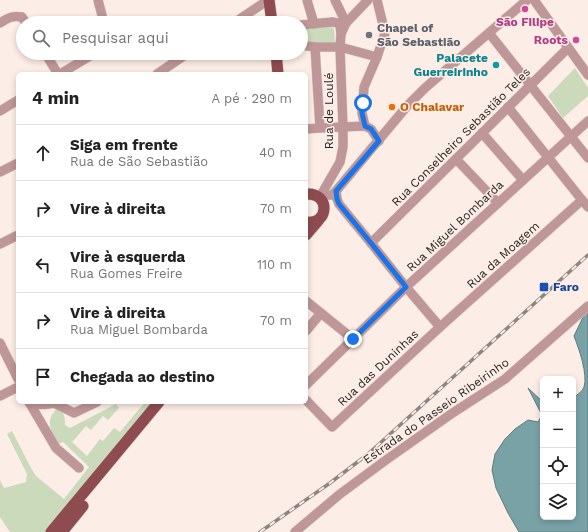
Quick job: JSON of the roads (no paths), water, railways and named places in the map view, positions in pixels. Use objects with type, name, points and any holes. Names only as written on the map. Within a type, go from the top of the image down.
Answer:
[{"type":"main road","points":[[268,0],[271,16]]},
{"type":"main road","points":[[277,60],[278,72]]},
{"type":"main road","points":[[308,233],[324,210],[324,206],[320,198],[312,194]]},
{"type":"main road","points":[[308,222],[313,222],[319,219]]},
{"type":"main road","points":[[51,532],[157,404]]},
{"type":"main road","points":[[62,532],[166,404]]},
{"type":"street","points":[[98,0],[102,16]]},
{"type":"street","points":[[244,16],[268,0]]},
{"type":"street","points":[[307,0],[314,24]]},
{"type":"street","points":[[335,0],[344,19]]},
{"type":"street","points":[[332,22],[339,19],[344,19],[368,0]]},
{"type":"street","points":[[365,126],[362,113],[364,87],[377,57],[385,33],[377,0]]},
{"type":"street","points":[[312,194],[332,195],[425,88],[527,0]]},
{"type":"street","points":[[534,0],[588,75]]},
{"type":"street","points":[[0,23],[8,18],[16,16]]},
{"type":"street","name":"Rua de Loulé","points":[[312,194],[340,162],[343,127],[340,47],[344,19]]},
{"type":"street","points":[[308,24],[332,22],[338,23],[341,34]]},
{"type":"street","points":[[489,33],[588,158]]},
{"type":"street","points":[[308,46],[340,47],[377,57]]},
{"type":"street","points":[[315,47],[320,128]]},
{"type":"street","name":"Rua Conselheiro Sebastião Teles","points":[[371,243],[568,48]]},
{"type":"street","points":[[50,60],[58,72]]},
{"type":"street","points":[[62,72],[83,60]]},
{"type":"street","points":[[160,72],[178,60]]},
{"type":"street","points":[[0,111],[16,101]]},
{"type":"street","points":[[508,107],[586,204]]},
{"type":"street","name":"Rua Miguel Bombarda","points":[[308,383],[406,287],[588,121]]},
{"type":"street","points":[[308,129],[365,126],[371,129],[379,141]]},
{"type":"street","points":[[482,133],[523,180]]},
{"type":"street","points":[[456,159],[498,203]]},
{"type":"street","points":[[0,172],[16,164]]},
{"type":"street","points":[[336,191],[339,204],[440,327]]},
{"type":"street","name":"Rua da Moagem","points":[[440,327],[586,204]]},
{"type":"street","points":[[319,219],[330,208],[344,210]]},
{"type":"street","points":[[1,241],[16,236]]},
{"type":"street","points":[[308,303],[353,339]]},
{"type":"street","name":"Estrada do Passeio Ribeirinho","points":[[295,532],[340,494],[386,460],[451,414],[505,379],[588,306]]},
{"type":"street","points":[[308,329],[321,313]]},
{"type":"street","name":"Rua das Duninhas","points":[[308,402],[332,427],[440,327]]},
{"type":"street","points":[[0,345],[16,375]]},
{"type":"street","points":[[308,374],[313,379]]},
{"type":"street","points":[[0,396],[16,387]]},
{"type":"street","points":[[31,404],[56,448],[79,468]]},
{"type":"street","points":[[43,425],[45,412],[52,404]]},
{"type":"street","points":[[55,404],[74,413],[93,404]]},
{"type":"water","points":[[588,311],[588,532],[519,532],[496,488],[492,470],[495,454],[505,439],[515,429],[528,420],[538,422],[540,418],[540,520],[576,520],[576,396],[584,387],[585,375],[574,336],[584,315]]},
{"type":"water","points":[[528,388],[540,399],[540,411]]},
{"type":"railway","points":[[260,532],[330,483],[368,454],[588,255]]},
{"type":"place","name":"São Filipe","points":[[525,9]]},
{"type":"place","name":"Chapel of São Sebastião","points":[[369,35]]},
{"type":"place","name":"Roots","points":[[576,40]]},
{"type":"place","name":"Palacete Guerreirinho","points":[[496,65]]},
{"type":"place","name":"O Chalavar","points":[[392,107]]},
{"type":"place","name":"Faro","points":[[544,287]]}]
